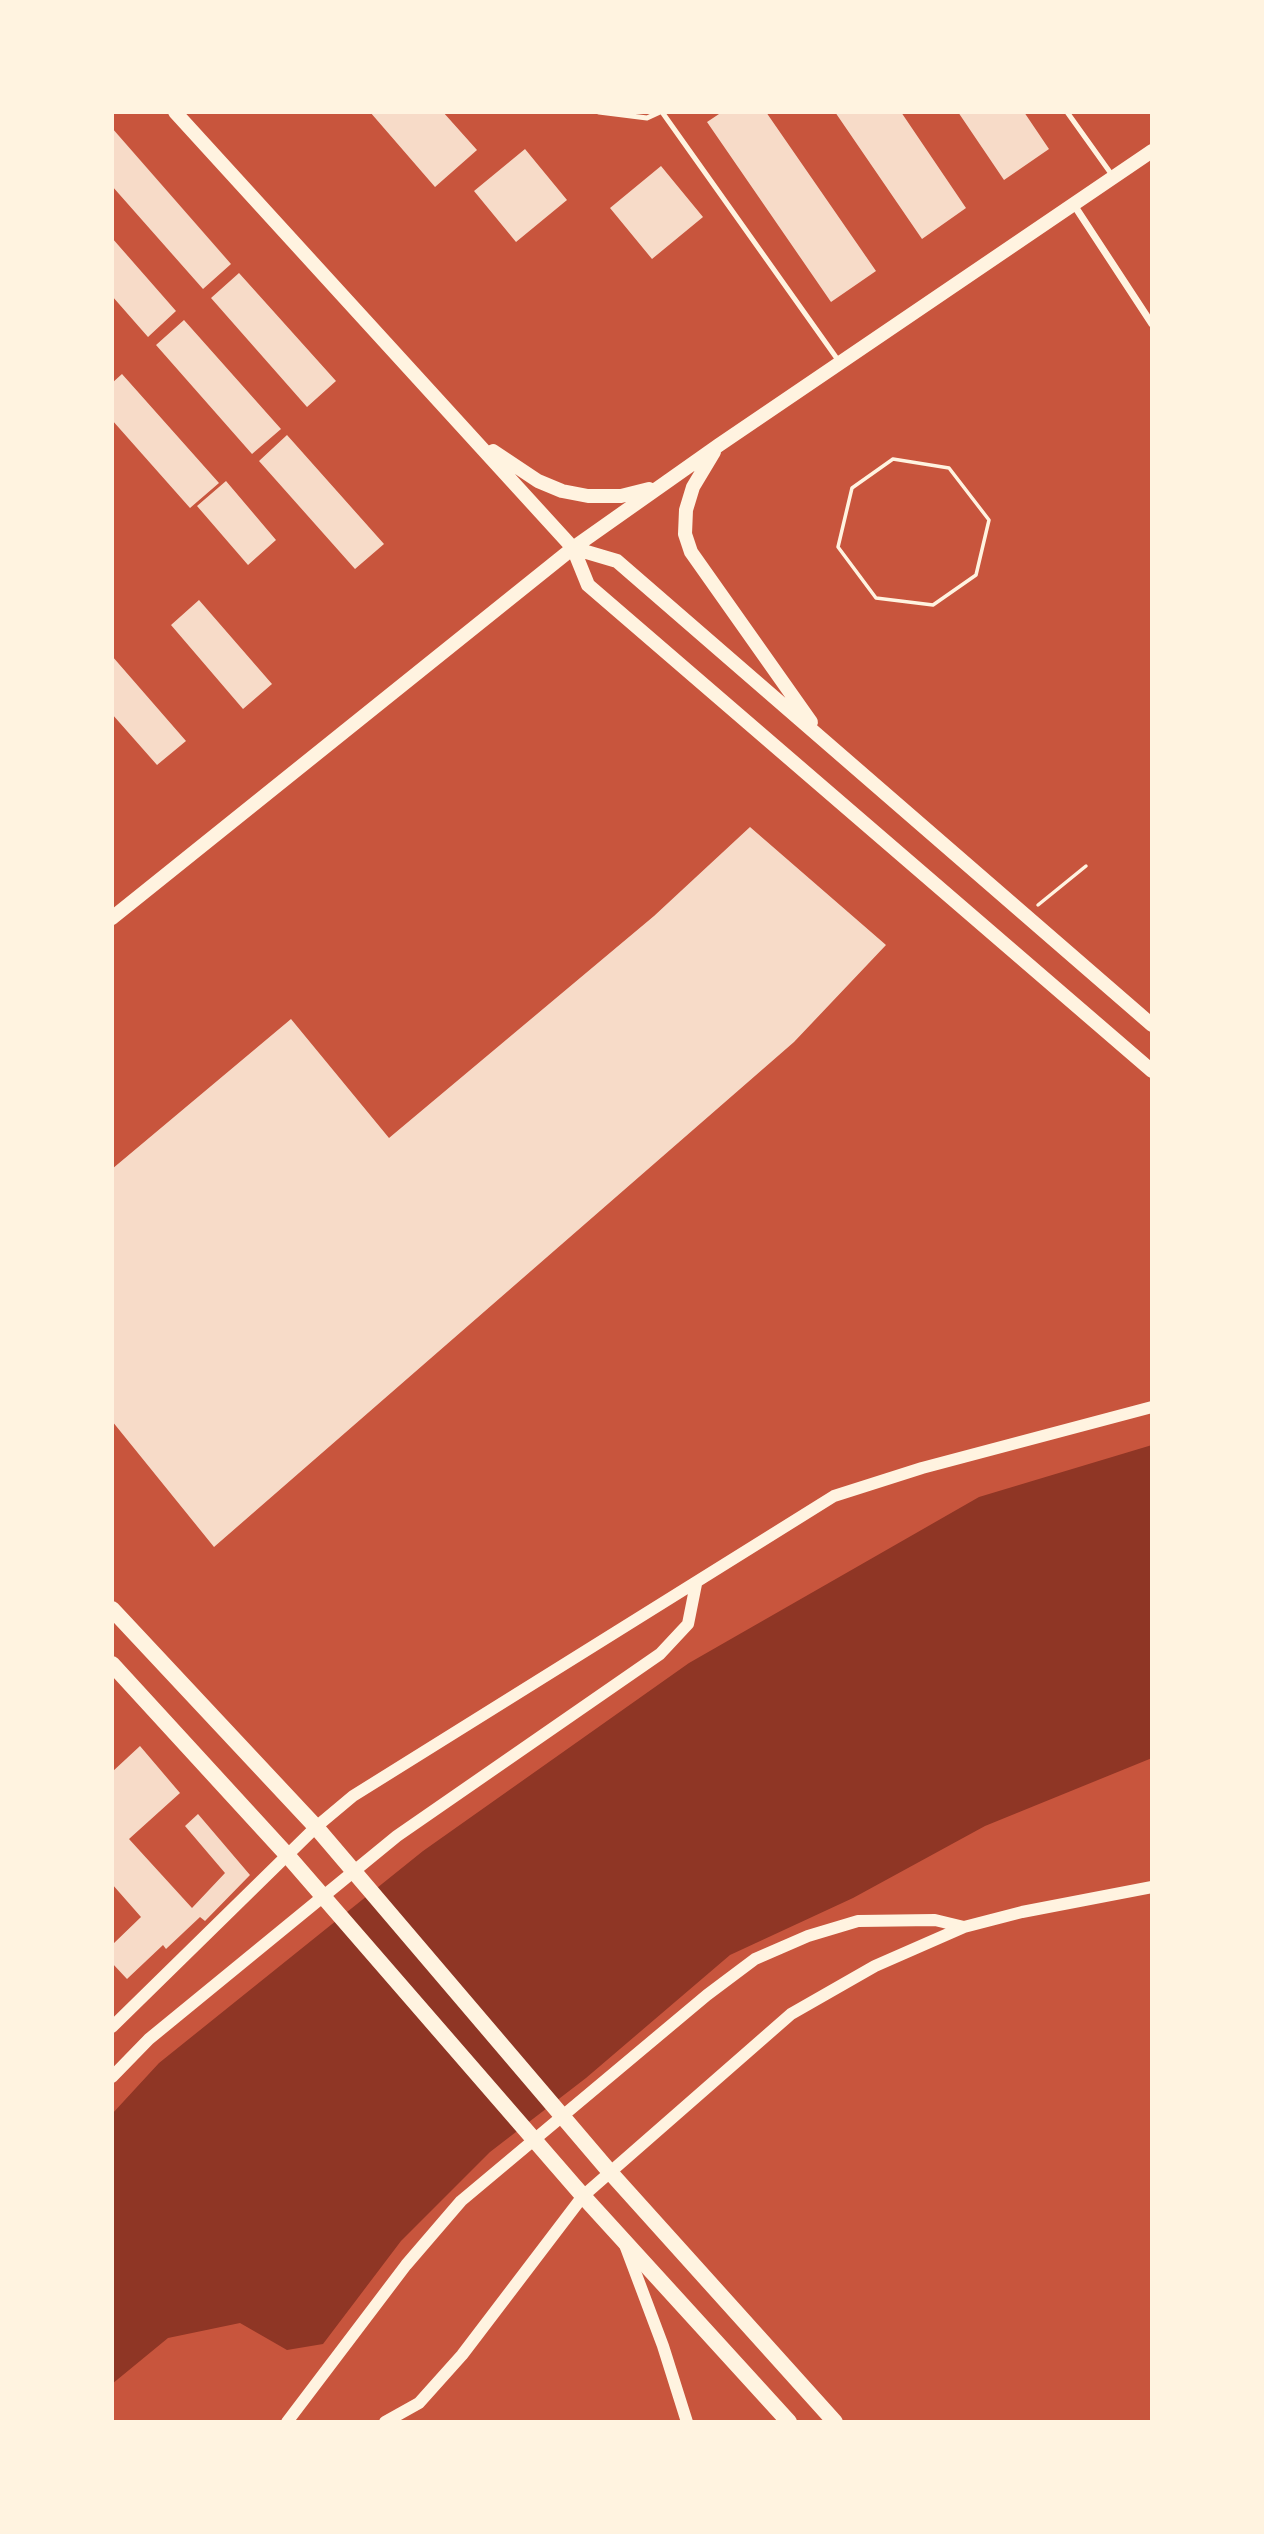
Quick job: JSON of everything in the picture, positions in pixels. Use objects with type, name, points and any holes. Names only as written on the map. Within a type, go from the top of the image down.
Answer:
[{"type":"main road","points":[[175,112],[573,548],[588,585],[1152,1072]]},
{"type":"main road","points":[[112,918],[573,548],[719,444],[1152,151]]},
{"type":"main road","points":[[468,433],[514,466],[562,491],[588,496],[621,496],[645,491],[669,480]]},
{"type":"main road","points":[[719,444],[703,467],[686,510],[685,534],[691,552],[824,740]]},
{"type":"main road","points":[[573,548],[617,561],[1152,1026]]},
{"type":"main road","points":[[112,1609],[316,1827],[608,2171],[835,2422]]},
{"type":"main road","points":[[112,1664],[288,1856],[583,2196],[789,2422]]},
{"type":"street","points":[[1073,204],[1152,324]]},
{"type":"street","points":[[112,2027],[316,1827],[353,1796],[834,1496],[922,1468],[1152,1407]]},
{"type":"street","points":[[112,2077],[149,2039],[397,1836],[660,1654],[688,1624],[696,1584]]},
{"type":"street","points":[[385,2422],[419,2403],[462,2355],[583,2196],[608,2171],[791,2014],[875,1966],[964,1927],[1022,1912],[1152,1888]]},
{"type":"street","points":[[287,2422],[406,2265],[461,2201],[707,1995],[755,1959],[808,1936],[858,1922],[935,1920],[964,1927]]},
{"type":"street","points":[[621,2235],[663,2346],[687,2422]]},
{"type":"lane","points":[[599,112],[647,118],[661,112],[840,363]]},
{"type":"lane","points":[[1067,112],[1114,177]]},
{"type":"path","points":[[893,459],[949,468],[989,520],[976,575],[933,605],[876,598],[838,547],[852,488],[893,459]]},
{"type":"path","points":[[1013,905],[1035,907],[1086,866]]},
{"type":"shaded area","points":[[1152,1445],[1152,1758],[985,1826],[853,1898],[730,1955],[586,2078],[490,2152],[401,2241],[323,2344],[287,2350],[240,2323],[168,2338],[112,2384],[112,2114],[159,2063],[423,1851],[689,1663],[979,1497]]},
{"type":"building","points":[[370,112],[443,112],[477,150],[435,187]]},
{"type":"building","points":[[722,112],[766,112],[876,271],[831,302],[707,122]]},
{"type":"building","points":[[835,112],[901,112],[966,208],[922,239]]},
{"type":"building","points":[[958,112],[1024,112],[1049,149],[1004,180]]},
{"type":"building","points":[[112,128],[231,264],[203,289],[112,186]]},
{"type":"building","points":[[525,149],[567,200],[516,242],[474,191]]},
{"type":"building","points":[[661,166],[703,217],[652,259],[610,208]]},
{"type":"building","points":[[112,238],[176,311],[148,337],[112,296]]},
{"type":"building","points":[[239,273],[336,381],[307,407],[211,298]]},
{"type":"building","points":[[184,320],[281,429],[252,454],[156,345]]},
{"type":"building","points":[[122,374],[219,483],[190,508],[112,420],[112,383]]},
{"type":"building","points":[[287,435],[384,544],[355,569],[259,461]]},
{"type":"building","points":[[226,481],[276,540],[248,565],[197,506]]},
{"type":"building","points":[[199,600],[272,684],[243,709],[171,625]]},
{"type":"building","points":[[112,656],[186,741],[157,765],[112,714]]},
{"type":"building","points":[[750,827],[886,945],[794,1042],[214,1547],[112,1421],[112,1169],[291,1019],[389,1138],[654,916]]},
{"type":"building","points":[[140,1746],[180,1793],[129,1839],[192,1908],[225,1873],[185,1826],[198,1814],[250,1875],[205,1921],[200,1917],[166,1949],[163,1945],[127,1979],[112,1963],[112,1945],[141,1917],[112,1884],[112,1772]]}]
